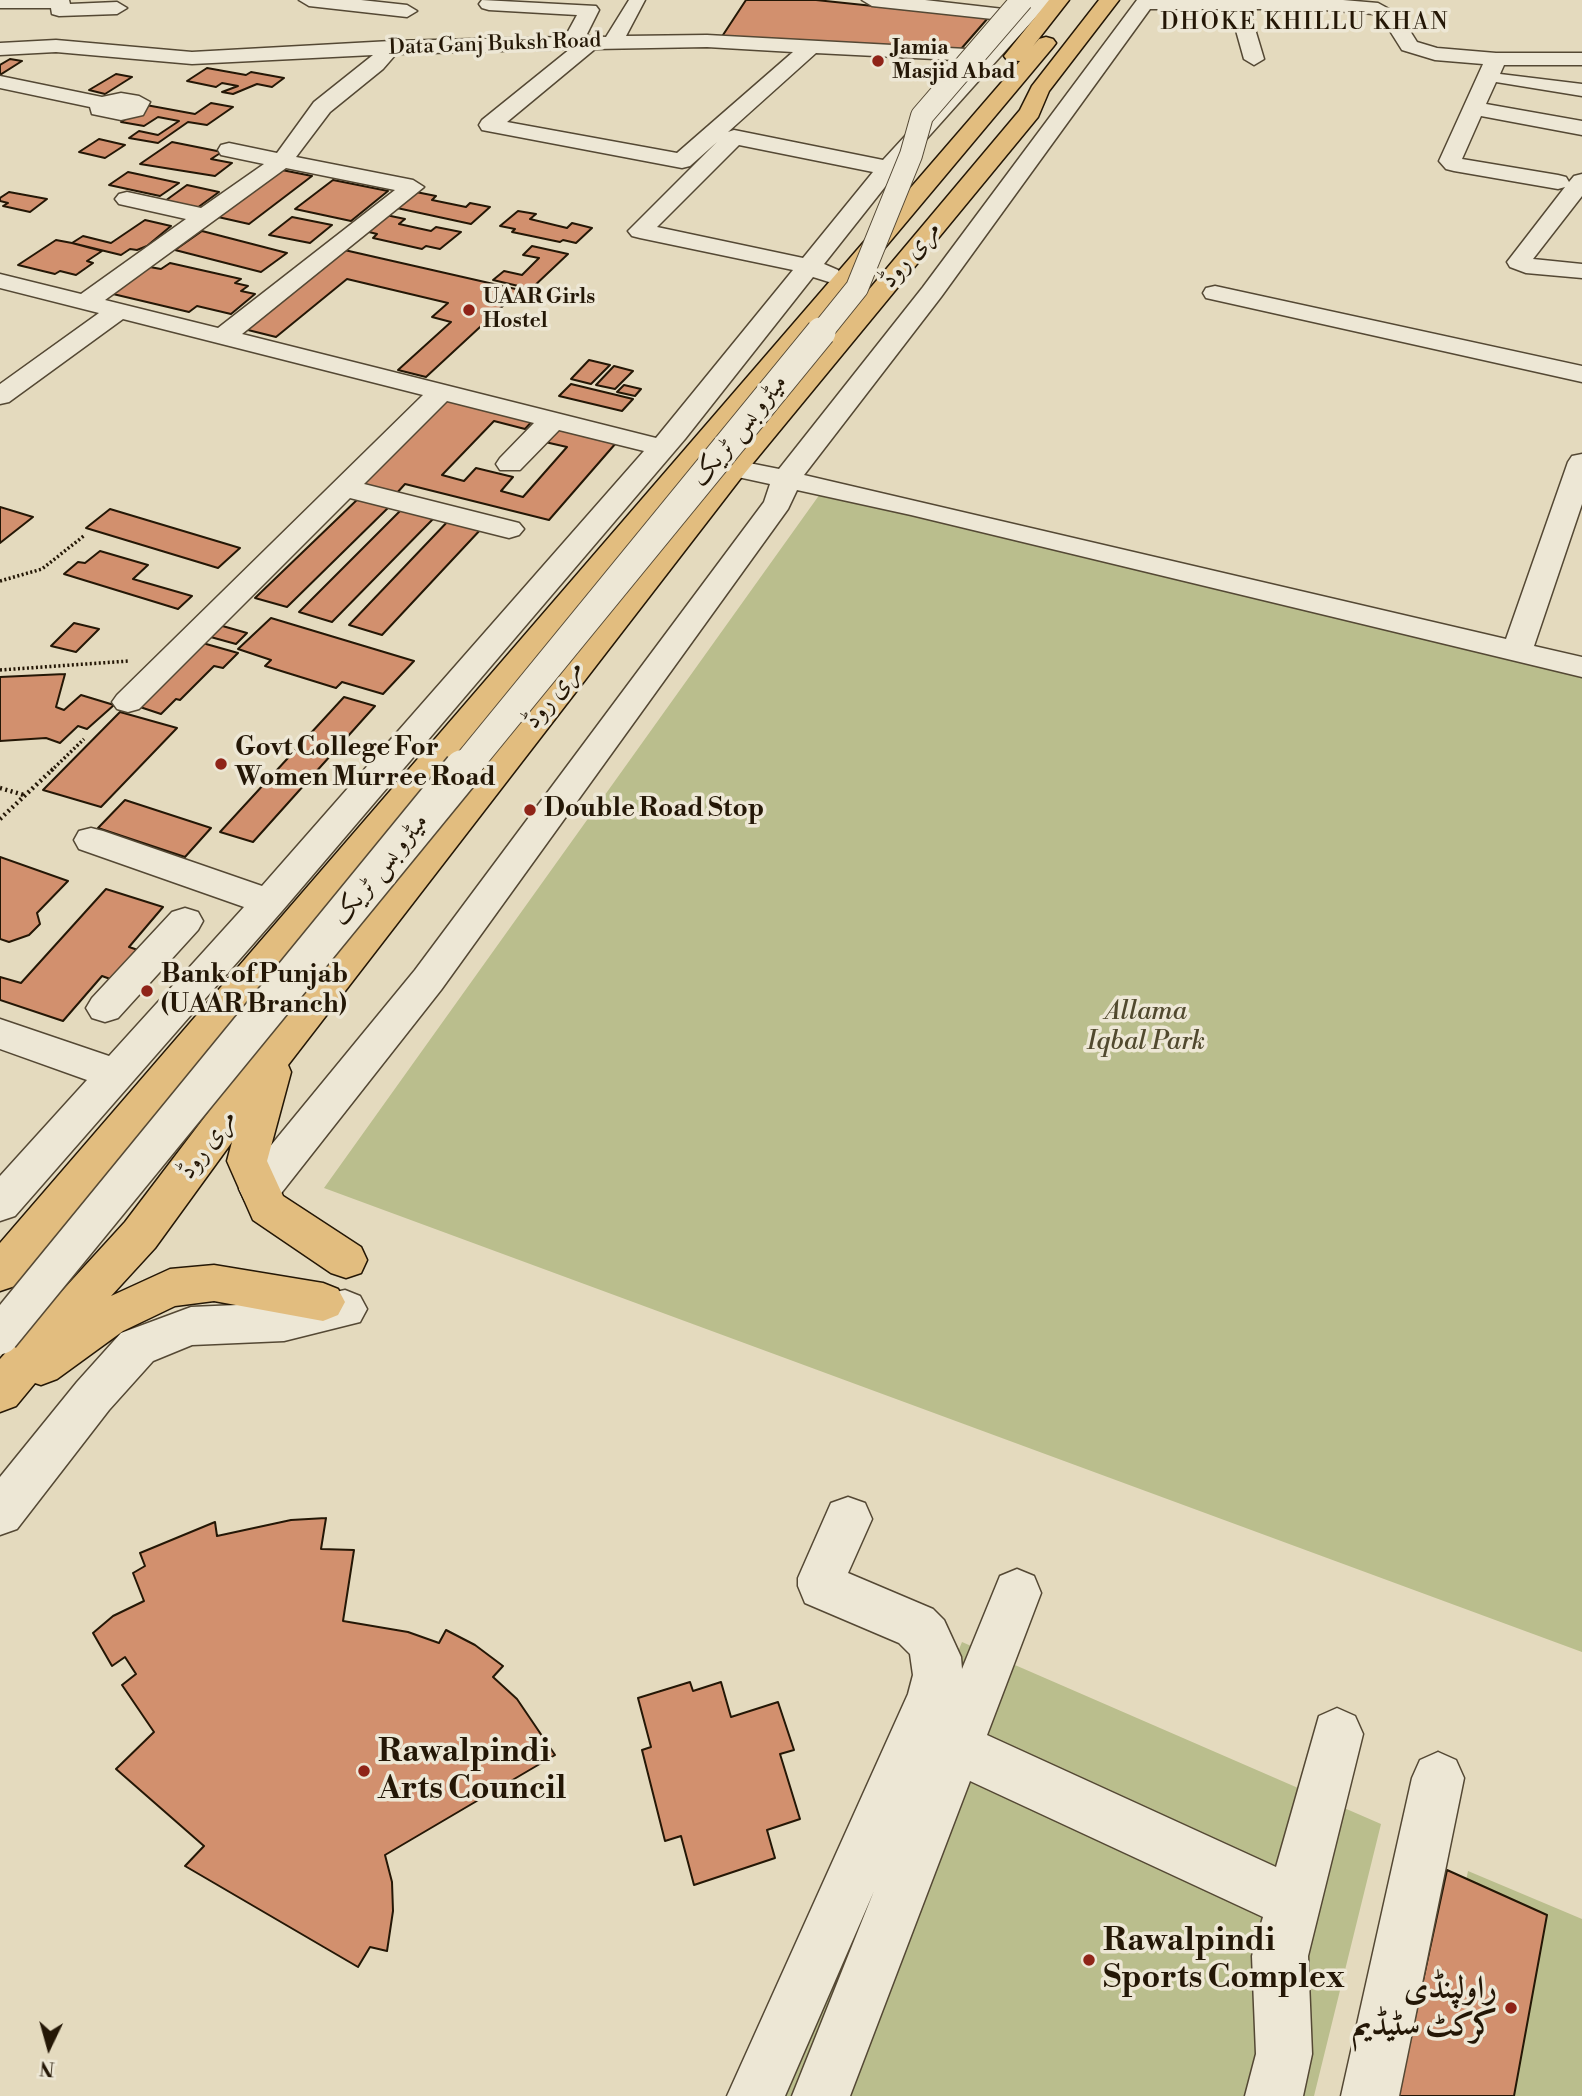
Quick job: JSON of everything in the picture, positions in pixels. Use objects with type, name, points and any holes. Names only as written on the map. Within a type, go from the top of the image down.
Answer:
[{"type":"main road","points":[[989,110],[993,87],[1021,45],[1059,0]]},
{"type":"main road","name":"مری روڈ","points":[[0,1273],[1080,0]]},
{"type":"main road","name":"مری روڈ","points":[[0,1393],[40,1343],[140,1235],[278,1050],[734,468],[1030,112],[1039,90],[1109,0]]},
{"type":"main road","points":[[1030,112],[1060,92],[1141,1]]},
{"type":"main road","points":[[278,1050],[247,1161],[268,1208],[346,1260]]},
{"type":"main road","name":"مری روڈ","points":[[0,1393],[108,1318],[170,1288],[214,1283],[334,1306]]},
{"type":"street","points":[[84,303],[284,159],[308,122],[322,107],[376,65],[411,6],[309,0]]},
{"type":"street","points":[[492,0],[489,4],[589,10],[593,41]]},
{"type":"street","points":[[872,0],[1035,4]]},
{"type":"street","points":[[260,1189],[428,980],[778,503],[786,479],[932,292],[1141,1],[1339,4],[1377,9],[1393,19],[1409,46],[1435,54],[1485,84],[1582,128]]},
{"type":"street","points":[[0,2],[117,8]]},
{"type":"street","points":[[638,2],[490,125],[682,161],[812,46]]},
{"type":"street","points":[[55,46],[60,4]]},
{"type":"street","points":[[0,1204],[269,902],[661,447],[808,266],[1035,4]]},
{"type":"street","name":"میٹرو بس ٹریک","points":[[0,1335],[857,288],[900,161],[946,124],[1035,4]]},
{"type":"street","points":[[1238,4],[1254,59]]},
{"type":"street","name":"Data Ganj Buksh Road","points":[[0,49],[55,46],[128,55],[192,58],[593,41],[812,46],[990,56]]},
{"type":"street","points":[[64,93],[128,55]]},
{"type":"street","points":[[1485,84],[1582,59]]},
{"type":"street","points":[[0,82],[64,93],[102,103]]},
{"type":"street","points":[[1485,84],[1582,90]]},
{"type":"street","points":[[1485,84],[1582,109]]},
{"type":"street","points":[[1485,84],[1450,160],[1454,164],[1570,181],[1520,262],[1526,266],[1582,271]]},
{"type":"street","points":[[844,281],[808,266],[640,231],[734,137],[900,161]]},
{"type":"street","points":[[1459,144],[1582,164]]},
{"type":"street","points":[[222,337],[413,187],[229,150]]},
{"type":"street","points":[[127,199],[203,216]]},
{"type":"street","points":[[0,281],[661,447]]},
{"type":"street","points":[[1215,293],[1582,374]]},
{"type":"street","points":[[0,396],[118,311]]},
{"type":"street","points":[[128,702],[442,391]]},
{"type":"street","points":[[510,464],[554,419]]},
{"type":"street","points":[[1517,651],[1573,518],[1582,462]]},
{"type":"street","points":[[734,468],[938,512],[1582,667]]},
{"type":"street","points":[[345,488],[509,529]]},
{"type":"street","points":[[91,839],[269,902]]},
{"type":"street","points":[[105,1008],[179,927],[223,951]]},
{"type":"street","points":[[194,985],[236,995]]},
{"type":"street","points":[[0,1034],[116,1074]]},
{"type":"street","points":[[0,1513],[93,1396],[137,1347],[191,1326],[284,1322],[334,1306]]},
{"type":"street","points":[[756,2096],[932,1698],[938,1675],[936,1657],[927,1637],[916,1626],[822,1586],[822,1578],[848,1518]]},
{"type":"street","points":[[821,2096],[1017,1593]]},
{"type":"street","points":[[1274,2096],[1284,2054],[1280,1956],[1337,1734]]},
{"type":"street","points":[[957,1748],[1294,1903]]},
{"type":"street","points":[[1370,2096],[1438,1778]]},
{"type":"path","points":[[0,581],[32,574],[85,535]]},
{"type":"path","points":[[0,670],[172,658]]},
{"type":"path","points":[[0,819],[84,738]]},
{"type":"path","points":[[0,788],[24,796]]},
{"type":"green space","name":"Allama Iqbal Park","points":[[825,487],[1582,668],[1582,1652],[324,1188]]},
{"type":"green space","name":"Rawalpindi Sports Complex","points":[[962,1642],[1381,1824],[1314,2096],[776,2096]]},
{"type":"green space","name":"راولپنڈی کرکٹ سٹیڈیم","points":[[1468,1871],[1582,1919],[1582,2096],[1423,2096]]},
{"type":"building","points":[[746,0],[816,0],[988,18],[961,49],[721,38]]},
{"type":"building","points":[[10,59],[22,61],[0,75],[0,65]]},
{"type":"building","points":[[207,68],[284,78],[272,87],[257,84],[233,94],[222,92],[238,86],[222,83],[216,87],[187,81]]},
{"type":"building","points":[[116,74],[132,77],[105,94],[89,90]]},
{"type":"building","points":[[211,103],[233,107],[207,125],[188,122],[158,143],[129,138],[139,131],[158,135],[179,121],[158,117],[144,126],[121,122],[146,105],[195,114]]},
{"type":"building","points":[[99,139],[125,145],[105,158],[79,152]]},
{"type":"building","points":[[172,142],[222,152],[211,159],[232,163],[215,176],[140,164]]},
{"type":"building","points":[[282,170],[312,176],[249,224],[218,217]]},
{"type":"building","points":[[128,172],[179,183],[160,196],[109,185]]},
{"type":"building","points":[[333,180],[388,191],[351,221],[295,209]]},
{"type":"building","points":[[187,185],[219,192],[197,208],[165,201]]},
{"type":"building","points":[[9,192],[47,199],[30,212],[3,206],[8,203],[0,201],[0,198]]},
{"type":"building","points":[[416,192],[436,196],[432,200],[466,207],[470,203],[490,207],[471,224],[397,208]]},
{"type":"building","points":[[518,211],[536,214],[530,219],[567,228],[572,223],[592,228],[576,243],[512,232],[515,229],[500,226]]},
{"type":"building","points":[[386,215],[405,219],[399,224],[431,231],[436,227],[461,232],[440,249],[426,246],[422,249],[373,238],[377,234],[365,231]]},
{"type":"building","points":[[292,217],[332,225],[310,243],[269,235]]},
{"type":"building","points":[[145,220],[171,226],[147,246],[137,250],[130,249],[121,255],[72,243],[83,236],[111,243]]},
{"type":"building","points":[[202,231],[287,253],[261,272],[175,250]]},
{"type":"building","points":[[56,240],[102,251],[87,261],[93,263],[76,275],[60,271],[55,274],[18,265]]},
{"type":"building","points":[[532,246],[568,254],[531,289],[493,280],[504,271],[522,275],[539,258],[523,255]]},
{"type":"building","name":"UAAR Girls Hostel","points":[[340,249],[520,290],[426,377],[398,370],[451,322],[432,317],[448,303],[347,279],[276,337],[240,328]]},
{"type":"building","points":[[170,263],[241,279],[235,283],[248,286],[241,291],[255,294],[231,314],[197,306],[189,312],[113,294],[124,286],[119,285],[144,266],[161,269]]},
{"type":"building","points":[[589,360],[610,365],[591,384],[571,379]]},
{"type":"building","points":[[614,366],[633,371],[615,389],[596,385]]},
{"type":"building","points":[[571,384],[633,399],[622,411],[559,396]]},
{"type":"building","points":[[624,385],[641,389],[635,396],[617,392]]},
{"type":"building","points":[[444,396],[536,417],[525,429],[494,421],[442,475],[464,481],[476,468],[513,477],[501,491],[523,497],[567,447],[545,442],[557,429],[616,443],[549,520],[405,484],[396,494],[355,484]]},
{"type":"building","points":[[361,496],[392,504],[287,607],[255,598]]},
{"type":"building","points":[[0,507],[33,517],[0,543]]},
{"type":"building","points":[[403,508],[435,517],[332,622],[299,612]]},
{"type":"building","points":[[110,509],[240,548],[218,568],[86,528]]},
{"type":"building","points":[[450,519],[482,528],[382,635],[349,625]]},
{"type":"building","points":[[100,551],[148,565],[133,579],[192,596],[178,609],[64,574],[78,562],[85,563]]},
{"type":"building","points":[[271,618],[414,661],[383,694],[342,682],[336,688],[265,666],[271,660],[238,649]]},
{"type":"building","points":[[74,623],[99,629],[76,652],[51,646]]},
{"type":"building","points":[[219,625],[247,633],[236,644],[207,636]]},
{"type":"building","points":[[199,642],[238,653],[223,668],[214,666],[180,700],[176,699],[161,714],[134,705]]},
{"type":"building","points":[[65,674],[56,707],[64,710],[81,695],[114,705],[87,729],[78,726],[60,743],[46,738],[0,741],[0,677]]},
{"type":"building","points":[[344,697],[375,706],[253,842],[220,832]]},
{"type":"building","points":[[120,712],[177,728],[101,807],[43,790]]},
{"type":"building","points":[[125,800],[211,828],[185,857],[98,828]]},
{"type":"building","points":[[0,857],[68,881],[37,913],[40,924],[29,935],[9,942],[0,939]]},
{"type":"building","points":[[106,889],[163,907],[129,947],[138,950],[113,980],[102,976],[63,1021],[0,1000],[0,977],[21,983]]},
{"type":"building","points":[[326,1518],[321,1549],[354,1550],[343,1621],[408,1632],[439,1643],[446,1630],[475,1645],[503,1666],[493,1677],[517,1699],[555,1755],[385,1855],[392,1882],[393,1911],[387,1951],[370,1947],[358,1967],[185,1866],[204,1846],[116,1769],[154,1732],[122,1685],[136,1674],[125,1657],[112,1666],[93,1633],[113,1616],[144,1601],[133,1573],[145,1566],[140,1553],[215,1522],[217,1536],[291,1520]]},
{"type":"building","points":[[690,1682],[693,1691],[721,1682],[731,1717],[778,1702],[794,1750],[780,1754],[800,1819],[767,1830],[775,1858],[694,1885],[681,1836],[665,1841],[642,1750],[651,1747],[638,1698]]},
{"type":"building","name":"راولپنڈی کرکٹ سٹیڈیم","points":[[1447,1870],[1547,1915],[1514,2096],[1398,2096]]},
{"type":"place","name":"Jamia Masjid Abad","points":[[878,61]]},
{"type":"place","name":"UAAR Girls Hostel","points":[[469,310]]},
{"type":"place","name":"Govt College For Women Murree Road","points":[[221,764]]},
{"type":"place","name":"Double Road Stop","points":[[530,810]]},
{"type":"place","name":"Bank of Punjab (UAAR Branch)","points":[[147,991]]},
{"type":"place","name":"Rawalpindi Arts Council","points":[[364,1771]]},
{"type":"place","name":"Rawalpindi Sports Complex","points":[[1089,1960]]},
{"type":"place","name":"راولپنڈی کرکٹ سٹیڈیم","points":[[1511,2008]]},
{"type":"district","name":"DHOKE KHILLU KHAN","points":[[1305,23]]}]
